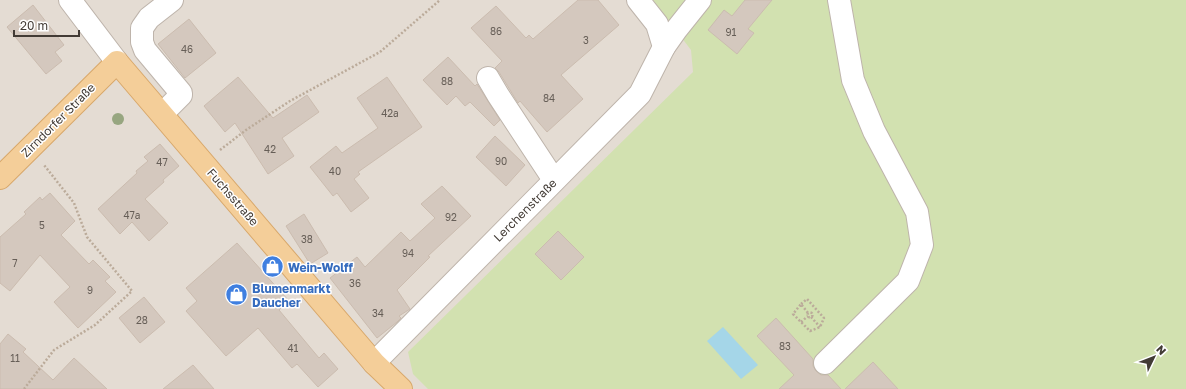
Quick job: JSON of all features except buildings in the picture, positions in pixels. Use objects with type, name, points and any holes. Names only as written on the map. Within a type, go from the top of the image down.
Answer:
[{"type":"main road","name":"Fuchsstraße","points":[[117,62],[374,363],[401,389]]},
{"type":"main road","name":"Zirndorfer Straße","points":[[0,178],[117,62]]},
{"type":"street","name":"Fuchsstraße","points":[[70,0],[117,62]]},
{"type":"street","points":[[162,114],[181,96],[181,93],[145,50],[142,42],[142,28],[149,18],[172,0]]},
{"type":"street","points":[[638,0],[656,24],[664,47]]},
{"type":"street","name":"Lerchenstraße","points":[[374,363],[640,94],[664,47],[700,0]]},
{"type":"street","points":[[825,363],[908,281],[922,245],[918,212],[874,131],[853,80],[839,0]]},
{"type":"street","points":[[488,78],[554,180]]},
{"type":"path","points":[[203,162],[246,130],[290,101],[380,52],[440,0]]},
{"type":"path","points":[[24,389],[54,350],[95,325],[132,291],[87,237],[74,203],[30,147]]},
{"type":"path","points":[[807,299],[824,318],[820,327],[810,331],[793,314],[801,304],[807,299]]},
{"type":"path","points":[[801,304],[820,327]]},
{"type":"path","points":[[801,322],[816,309]]},
{"type":"shaded area","points":[[0,0],[906,0],[1006,389],[0,389]]},
{"type":"green space","points":[[653,0],[1186,0],[1186,389],[428,389],[413,374],[408,352],[693,72],[691,50]]},
{"type":"water","points":[[723,327],[758,365],[741,379],[707,341]]},
{"type":"place","name":"Wein-Wolff","points":[[272,267]]},
{"type":"place","name":"Blumenmarkt Daucher","points":[[237,295]]}]
